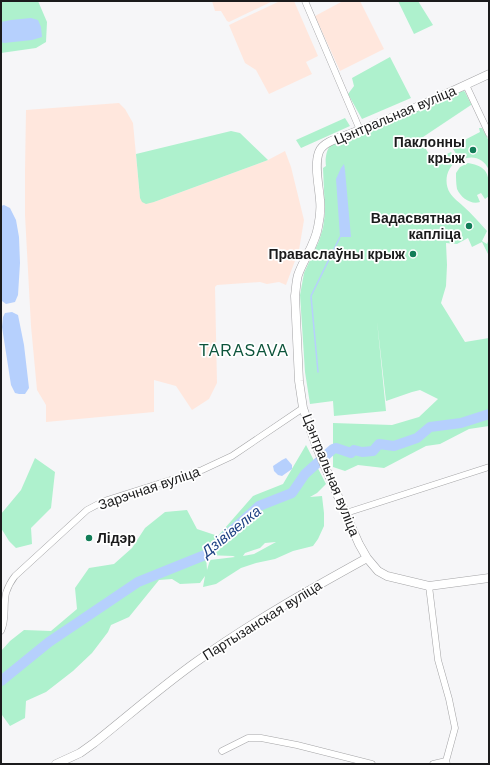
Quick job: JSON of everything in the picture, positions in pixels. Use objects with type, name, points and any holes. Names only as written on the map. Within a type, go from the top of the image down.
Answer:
[{"type":"street","points":[[305,1],[360,130]]},
{"type":"street","name":"Цэнтральная вуліца","points":[[367,558],[359,544],[317,448],[303,408],[299,381],[295,296],[298,274],[315,240],[318,228],[320,202],[317,157],[319,150],[329,142],[431,101],[489,74]]},
{"type":"street","points":[[466,84],[489,134]]},
{"type":"street","name":"Зарэчная вуліца","points":[[1,631],[4,624],[6,594],[10,583],[15,576],[87,510],[104,501],[202,470],[221,462],[303,408]]},
{"type":"street","points":[[346,513],[489,467]]},
{"type":"street","points":[[367,558],[378,571],[387,576],[429,586],[489,578]]},
{"type":"street","name":"Партызанская вуліца","points":[[56,764],[80,753],[94,743],[180,673],[242,631],[367,558]]},
{"type":"street","points":[[429,586],[438,660],[449,698],[455,728],[446,762],[433,764]]},
{"type":"street","points":[[222,751],[248,738],[261,738],[297,744],[372,764]]},
{"type":"shaded area","points":[[212,1],[273,1],[229,22],[221,11],[215,11]]},
{"type":"shaded area","points":[[280,1],[294,1],[318,56],[306,62],[312,74],[269,94],[256,70],[245,63],[229,25]]},
{"type":"shaded area","points":[[343,1],[360,1],[384,49],[340,71],[315,16]]},
{"type":"shaded area","points":[[119,103],[125,109],[133,123],[140,198],[154,202],[268,160],[285,151],[291,167],[304,220],[299,250],[286,285],[279,282],[267,284],[260,282],[217,285],[215,287],[217,383],[209,399],[192,410],[176,386],[154,380],[154,412],[46,422],[46,405],[37,390],[31,326],[25,215],[26,110]]},
{"type":"green space","points":[[1,1],[38,1],[47,22],[46,42],[36,48],[1,53]]},
{"type":"green space","points":[[398,1],[418,1],[433,25],[414,34]]},
{"type":"green space","points":[[390,57],[411,98],[362,119],[348,94],[354,86],[352,78]]},
{"type":"green space","points":[[464,91],[471,105],[420,139],[433,161],[451,152],[458,161],[454,163],[447,175],[448,189],[453,197],[487,231],[482,241],[487,244],[489,239],[489,256],[482,242],[472,247],[468,238],[457,244],[446,243],[446,286],[441,303],[465,342],[489,338],[489,426],[469,429],[440,444],[426,446],[384,468],[358,465],[345,471],[333,467],[333,423],[392,425],[419,417],[438,399],[420,390],[386,401],[377,321],[386,411],[334,416],[333,401],[310,404],[305,372],[300,295],[304,273],[319,241],[323,228],[325,213],[323,168],[326,166],[327,153],[330,146],[339,141],[439,98],[447,99],[459,92]]},
{"type":"green space","points":[[345,118],[350,126],[301,148],[296,140]]},
{"type":"green space","points":[[479,128],[482,128],[489,141],[489,170],[484,162],[477,158],[464,158],[460,160],[453,149],[455,145],[480,132]]},
{"type":"green space","points":[[231,131],[240,133],[268,160],[154,202],[146,204],[142,202],[140,198],[136,154]]},
{"type":"green space","points":[[468,163],[481,167],[487,174],[488,178],[489,196],[485,199],[481,193],[477,195],[480,202],[477,203],[467,200],[457,189],[456,173],[460,167]]},
{"type":"green space","points":[[306,445],[326,484],[317,493],[310,497],[322,496],[324,513],[324,526],[313,546],[293,551],[275,559],[241,568],[216,584],[203,587],[205,576],[200,583],[180,584],[172,579],[159,580],[129,617],[111,625],[108,632],[92,653],[73,671],[46,692],[26,701],[25,718],[10,726],[2,715],[1,716],[1,651],[10,641],[24,630],[51,631],[77,609],[75,588],[89,568],[114,564],[132,548],[145,528],[165,512],[187,510],[197,529],[218,536],[253,496],[283,484]],"holes":[[[276,542],[254,554],[243,556],[245,553],[260,548],[265,543]],[[206,555],[233,556],[235,557],[210,560],[207,570]]]},
{"type":"green space","points":[[35,458],[55,472],[51,508],[31,528],[32,544],[16,548],[9,541],[1,528],[1,514],[21,490]]},
{"type":"water","points":[[31,18],[38,20],[41,27],[42,37],[32,40],[1,42],[1,22]]},
{"type":"water","points":[[344,164],[351,237],[340,237],[336,179]]},
{"type":"water","points":[[4,205],[10,208],[16,220],[19,237],[20,263],[18,295],[15,302],[6,304],[1,299],[1,206]]},
{"type":"water","points":[[12,312],[18,315],[24,345],[29,388],[25,394],[15,393],[11,385],[2,327],[5,313]]},
{"type":"water","points":[[286,458],[292,465],[292,469],[282,476],[278,475],[274,471],[273,466]]},
{"type":"waterway","points":[[318,372],[311,296],[340,237]]},
{"type":"waterway","name":"Дзівівелка","points":[[1,681],[49,642],[138,582],[205,555],[259,506],[292,493],[305,474],[333,449],[336,448],[351,453],[354,450],[362,452],[373,451],[379,444],[394,446],[417,438],[430,427],[461,423],[489,414]]},
{"type":"place","name":"Паклонны крыж","points":[[473,150]]},
{"type":"place","name":"Вадасвятная капліца","points":[[469,226]]},
{"type":"place","name":"Праваслаўны крыж","points":[[413,254]]},
{"type":"place","name":"Лідэр","points":[[89,538]]},
{"type":"district","name":"TARASAVA","points":[[244,350]]}]
